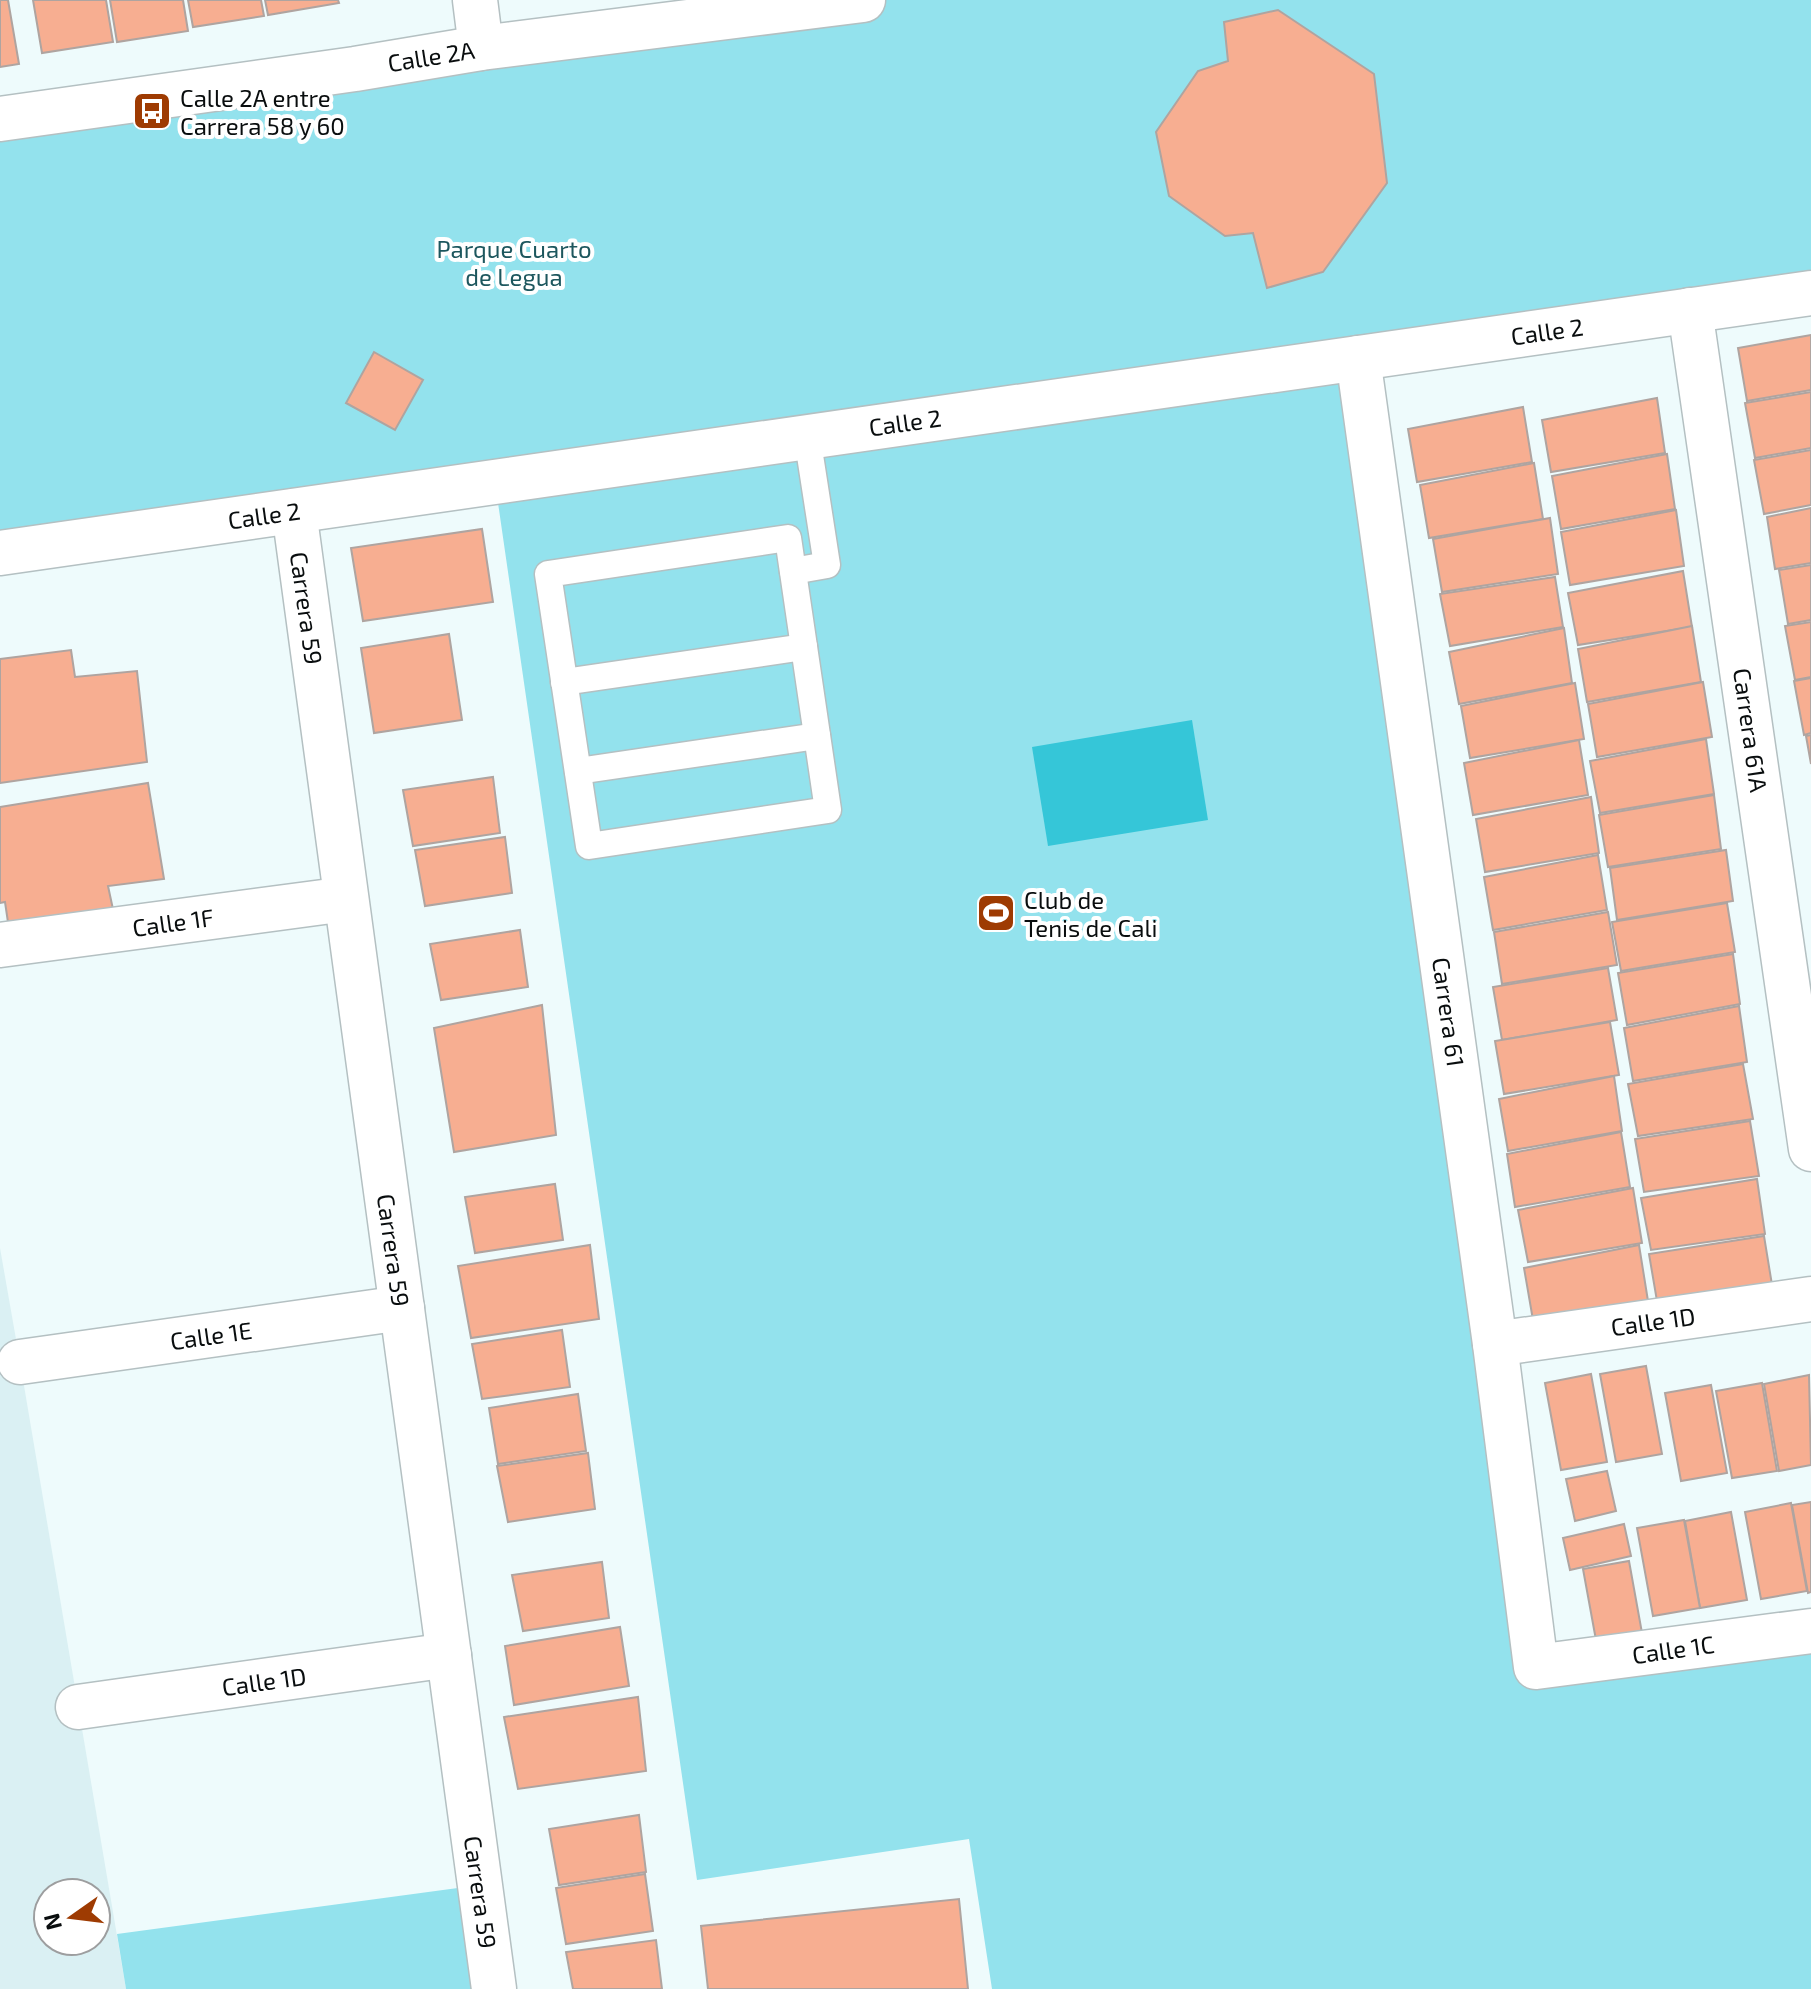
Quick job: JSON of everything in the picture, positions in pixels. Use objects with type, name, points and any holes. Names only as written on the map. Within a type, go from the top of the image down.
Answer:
[{"type":"street","points":[[475,0],[481,48]]},
{"type":"street","name":"Calle 2A","points":[[0,119],[481,48],[863,0]]},
{"type":"street","name":"Calle 2","points":[[0,553],[1811,293]]},
{"type":"street","name":"Carrera 61A","points":[[1690,310],[1811,1149]]},
{"type":"street","name":"Carrera 61","points":[[1358,358],[1495,1344],[1536,1667]]},
{"type":"street","name":"Carrera 59","points":[[294,511],[494,1989]]},
{"type":"street","name":"Calle 1F","points":[[0,945],[346,899]]},
{"type":"street","name":"Calle 1D","points":[[1495,1344],[1811,1299]]},
{"type":"street","name":"Calle 1E","points":[[20,1362],[402,1308]]},
{"type":"street","name":"Calle 1C","points":[[1536,1667],[1811,1631]]},
{"type":"street","name":"Calle 1D","points":[[78,1707],[449,1655]]},
{"type":"lane","points":[[793,571],[827,565],[807,436]]},
{"type":"lane","points":[[788,538],[804,647],[828,810],[589,846],[548,574],[788,538]]},
{"type":"lane","points":[[564,682],[804,647]]},
{"type":"lane","points":[[578,771],[817,736]]},
{"type":"shaded area","points":[[1192,720],[1208,820],[1048,846],[1032,747]]},
{"type":"shaded area","points":[[0,1248],[107,1877],[32,1877],[32,1957],[112,1957],[112,1906],[126,1989],[0,1989]]},
{"type":"green space","name":"Parque Cuarto de Legua","points":[[863,0],[1811,0],[1811,293],[1359,358],[1536,1667],[1811,1631],[1811,1989],[992,1989],[969,1839],[697,1880],[495,482],[0,553],[0,119]]},
{"type":"green space","points":[[480,1885],[494,1989],[126,1989],[117,1934]]},
{"type":"building","points":[[0,0],[8,0],[19,64],[0,67]]},
{"type":"building","points":[[33,0],[106,0],[113,42],[42,53]]},
{"type":"building","points":[[110,0],[183,0],[188,31],[117,42]]},
{"type":"building","points":[[188,0],[261,0],[264,16],[193,27]]},
{"type":"building","points":[[265,0],[338,0],[339,3],[268,15]]},
{"type":"building","points":[[1278,10],[1374,74],[1387,183],[1323,272],[1267,288],[1253,233],[1225,236],[1169,196],[1156,132],[1198,71],[1228,61],[1224,22]]},
{"type":"building","points":[[1811,335],[1811,390],[1747,401],[1738,348]]},
{"type":"building","points":[[374,352],[423,380],[395,430],[346,403]]},
{"type":"building","points":[[1811,392],[1811,448],[1755,458],[1745,403]]},
{"type":"building","points":[[1657,398],[1665,453],[1551,472],[1542,420]]},
{"type":"building","points":[[1523,407],[1532,462],[1417,482],[1408,429]]},
{"type":"building","points":[[1811,450],[1811,505],[1764,514],[1754,460]]},
{"type":"building","points":[[1667,454],[1675,509],[1561,529],[1552,476]]},
{"type":"building","points":[[1534,463],[1543,519],[1429,538],[1420,485]]},
{"type":"building","points":[[1811,508],[1811,563],[1775,569],[1767,517]]},
{"type":"building","points":[[1676,510],[1684,566],[1570,585],[1561,532]]},
{"type":"building","points":[[1550,518],[1558,574],[1442,592],[1433,539]]},
{"type":"building","points":[[482,529],[493,602],[363,621],[351,548]]},
{"type":"building","points":[[1811,565],[1811,620],[1788,624],[1779,570]]},
{"type":"building","points":[[1683,571],[1692,627],[1578,645],[1568,593]]},
{"type":"building","points":[[1555,577],[1563,627],[1450,646],[1440,594]]},
{"type":"building","points":[[1811,622],[1811,677],[1795,680],[1785,626]]},
{"type":"building","points":[[1692,626],[1701,682],[1587,702],[1578,649]]},
{"type":"building","points":[[1564,628],[1572,683],[1459,704],[1449,652]]},
{"type":"building","points":[[449,634],[462,720],[374,733],[361,648]]},
{"type":"building","points":[[71,650],[75,677],[137,671],[147,762],[0,783],[0,659]]},
{"type":"building","points":[[1811,678],[1811,733],[1804,735],[1794,681]]},
{"type":"building","points":[[1703,682],[1712,737],[1597,757],[1588,704]]},
{"type":"building","points":[[1575,683],[1584,739],[1470,758],[1461,706]]},
{"type":"building","points":[[1811,735],[1811,764],[1806,736]]},
{"type":"building","points":[[1706,739],[1714,794],[1600,813],[1590,761]]},
{"type":"building","points":[[1579,740],[1588,795],[1473,815],[1464,763]]},
{"type":"building","points":[[493,777],[500,833],[413,846],[403,790]]},
{"type":"building","points":[[148,783],[164,879],[108,886],[114,914],[9,929],[5,902],[0,903],[0,807]]},
{"type":"building","points":[[1714,795],[1721,849],[1608,867],[1599,815]]},
{"type":"building","points":[[1591,797],[1599,853],[1485,872],[1476,819]]},
{"type":"building","points":[[505,837],[512,893],[425,906],[415,850]]},
{"type":"building","points":[[1726,850],[1733,901],[1617,920],[1610,868]]},
{"type":"building","points":[[1598,855],[1607,910],[1493,930],[1484,877]]},
{"type":"building","points":[[1727,903],[1735,952],[1621,971],[1612,922]]},
{"type":"building","points":[[1608,912],[1617,965],[1502,984],[1494,932]]},
{"type":"building","points":[[520,930],[528,987],[441,1000],[430,944]]},
{"type":"building","points":[[1733,954],[1740,1004],[1627,1025],[1618,973]]},
{"type":"building","points":[[1608,968],[1617,1020],[1502,1040],[1493,987]]},
{"type":"building","points":[[542,1005],[556,1135],[454,1152],[434,1028]]},
{"type":"building","points":[[1739,1006],[1747,1062],[1633,1081],[1624,1028]]},
{"type":"building","points":[[1610,1022],[1619,1075],[1504,1094],[1495,1041]]},
{"type":"building","points":[[1743,1064],[1753,1119],[1638,1136],[1628,1084]]},
{"type":"building","points":[[1614,1076],[1622,1131],[1508,1151],[1499,1099]]},
{"type":"building","points":[[1750,1121],[1759,1176],[1644,1192],[1635,1139]]},
{"type":"building","points":[[1621,1132],[1630,1187],[1515,1207],[1507,1154]]},
{"type":"building","points":[[1757,1179],[1765,1234],[1651,1250],[1641,1198]]},
{"type":"building","points":[[555,1184],[563,1240],[475,1253],[465,1197]]},
{"type":"building","points":[[1633,1188],[1642,1243],[1528,1262],[1518,1210]]},
{"type":"building","points":[[1764,1236],[1773,1291],[1658,1307],[1649,1254]]},
{"type":"building","points":[[590,1245],[599,1319],[471,1338],[458,1266]]},
{"type":"building","points":[[1639,1245],[1648,1301],[1533,1320],[1524,1268]]},
{"type":"building","points":[[562,1330],[570,1387],[482,1399],[472,1344]]},
{"type":"building","points":[[1646,1366],[1662,1454],[1616,1462],[1600,1374]]},
{"type":"building","points":[[1591,1374],[1607,1462],[1561,1470],[1545,1383]]},
{"type":"building","points":[[1809,1375],[1811,1465],[1779,1471],[1764,1384]]},
{"type":"building","points":[[1762,1383],[1777,1471],[1732,1478],[1716,1391]]},
{"type":"building","points":[[1711,1385],[1727,1473],[1681,1481],[1665,1393]]},
{"type":"building","points":[[578,1394],[586,1451],[498,1464],[489,1408]]},
{"type":"building","points":[[588,1453],[595,1509],[508,1522],[497,1466]]},
{"type":"building","points":[[1607,1471],[1616,1511],[1575,1521],[1566,1479]]},
{"type":"building","points":[[1811,1502],[1811,1592],[1808,1593],[1792,1505]]},
{"type":"building","points":[[1791,1503],[1807,1591],[1761,1599],[1745,1512]]},
{"type":"building","points":[[1731,1512],[1747,1600],[1700,1608],[1685,1521]]},
{"type":"building","points":[[1684,1520],[1700,1608],[1653,1616],[1637,1528]]},
{"type":"building","points":[[1624,1524],[1631,1556],[1570,1570],[1563,1538]]},
{"type":"building","points":[[1629,1561],[1642,1633],[1596,1640],[1583,1569]]},
{"type":"building","points":[[602,1562],[609,1618],[523,1631],[512,1575]]},
{"type":"building","points":[[620,1627],[629,1686],[514,1705],[505,1646]]},
{"type":"building","points":[[638,1697],[646,1771],[518,1789],[504,1717]]},
{"type":"building","points":[[639,1815],[646,1872],[559,1885],[549,1829]]},
{"type":"building","points":[[645,1874],[653,1931],[566,1944],[556,1888]]},
{"type":"building","points":[[959,1899],[968,1989],[708,1989],[701,1926]]},
{"type":"building","points":[[656,1940],[662,1989],[573,1989],[566,1952]]},
{"type":"place","name":"Calle 2A entre Carrera 58 y 60","points":[[152,111]]},
{"type":"place","name":"Club de Tenis de Cali","points":[[996,913]]}]
